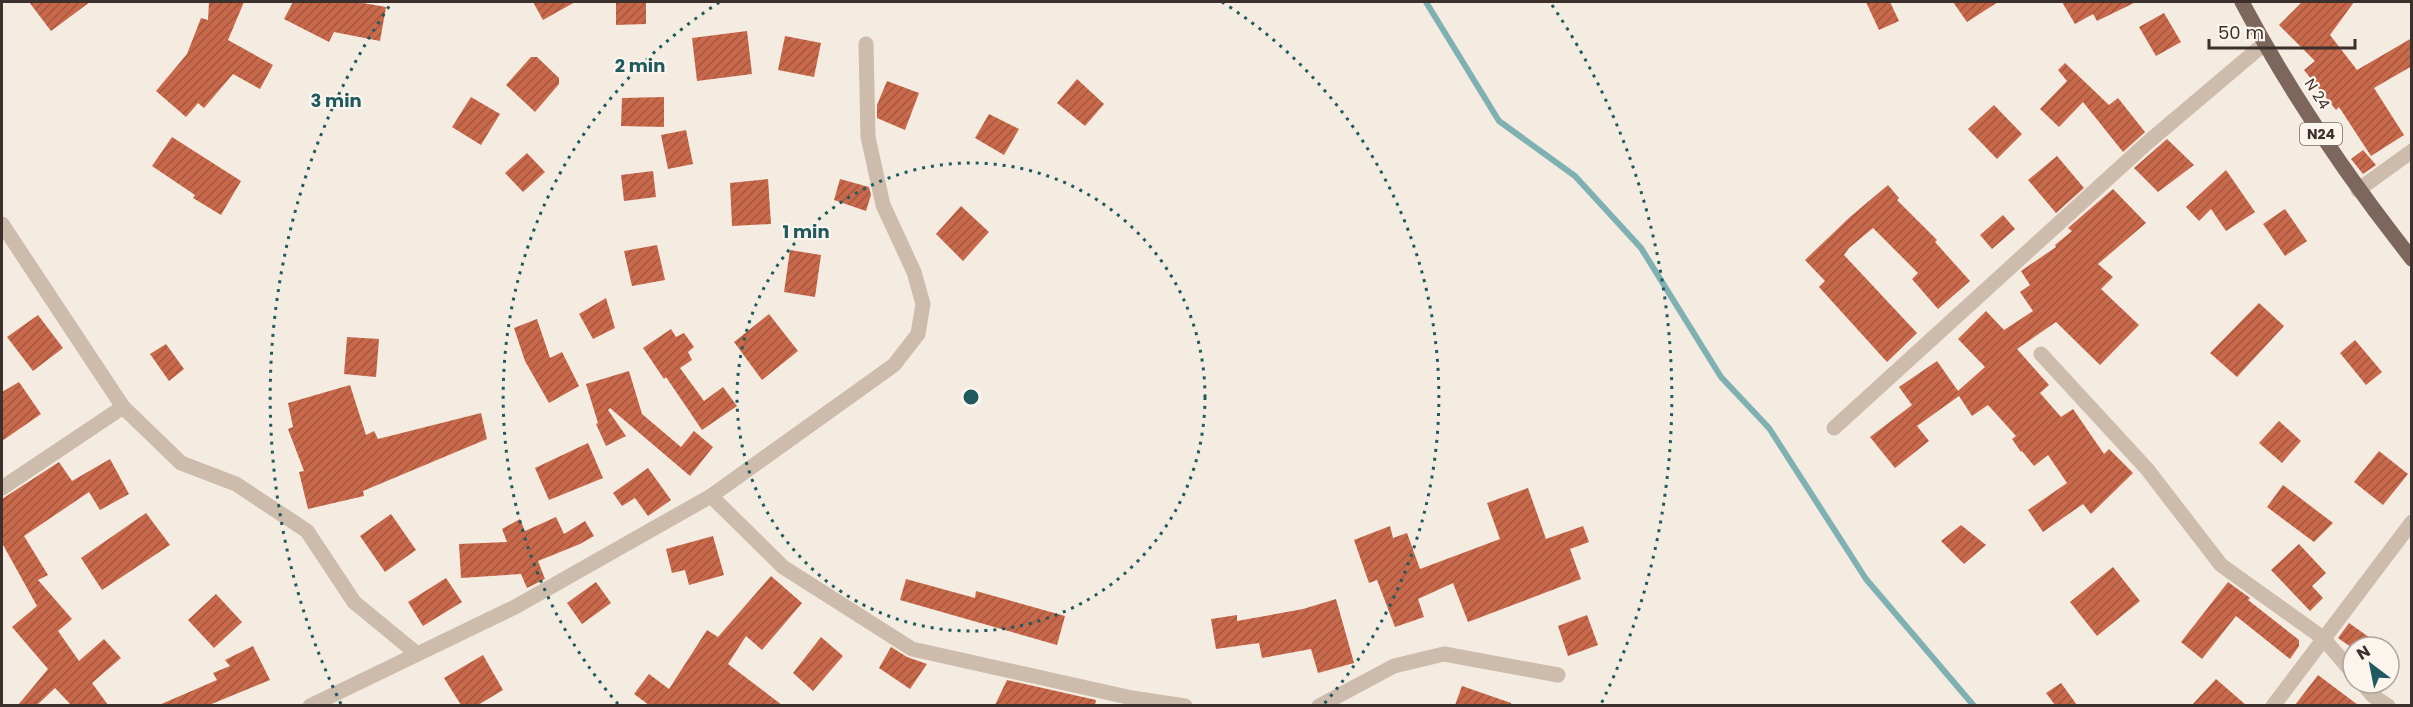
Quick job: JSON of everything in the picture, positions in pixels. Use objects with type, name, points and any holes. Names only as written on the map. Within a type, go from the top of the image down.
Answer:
[{"type":"main road","name":"N 24","points":[[2242,2],[2264,44],[2358,190],[2412,259]]},
{"type":"street","points":[[310,705],[514,608],[711,496],[894,365],[918,334],[923,304],[914,272],[883,205],[868,137],[866,44]]},
{"type":"street","points":[[1834,428],[2147,143],[2264,44]]},
{"type":"street","points":[[2358,190],[2412,151]]},
{"type":"street","points":[[2,224],[123,407],[181,463],[236,484],[307,531],[354,602],[416,653]]},
{"type":"street","points":[[2041,354],[2147,469],[2221,565],[2323,638],[2341,659]]},
{"type":"street","points":[[2,488],[123,407]]},
{"type":"street","points":[[711,496],[783,567],[912,649],[1132,698],[1185,705]]},
{"type":"street","points":[[2273,705],[2323,638],[2406,541],[2412,522]]},
{"type":"street","points":[[1319,705],[1395,666],[1444,654],[1558,675]]},
{"type":"street","points":[[2372,695],[2388,705]]},
{"type":"building","points":[[29,2],[90,2],[51,31]]},
{"type":"building","points":[[209,2],[244,2],[228,40],[273,65],[260,89],[233,74],[204,108],[198,103],[186,117],[156,91],[187,54],[201,18],[208,20]]},
{"type":"building","points":[[293,2],[357,2],[386,7],[380,41],[334,32],[329,42],[284,19]]},
{"type":"building","points":[[533,2],[575,2],[543,20]]},
{"type":"building","points":[[616,2],[646,2],[646,24],[616,25]]},
{"type":"building","points":[[1866,2],[1890,2],[1899,21],[1879,30]]},
{"type":"building","points":[[1953,2],[1998,2],[1967,22]]},
{"type":"building","points":[[2062,2],[2136,2],[2097,21],[2093,14],[2075,24]]},
{"type":"building","points":[[2302,2],[2354,2],[2330,35],[2357,70],[2412,38],[2412,66],[2374,88],[2404,135],[2371,156],[2339,107],[2336,110],[2304,70],[2315,61],[2279,25]]},
{"type":"building","points":[[2164,13],[2181,42],[2156,56],[2139,27]]},
{"type":"building","points":[[747,31],[752,74],[697,81],[692,38]]},
{"type":"building","points":[[785,36],[821,43],[814,77],[778,70]]},
{"type":"building","points":[[531,57],[537,57],[559,78],[559,84],[535,112],[506,85]]},
{"type":"building","points":[[2065,63],[2109,105],[2118,98],[2145,132],[2123,152],[2083,102],[2059,127],[2040,109],[2067,81],[2058,70]]},
{"type":"building","points":[[1077,79],[1104,104],[1085,126],[1057,103]]},
{"type":"building","points":[[887,81],[919,93],[905,130],[877,118],[877,105]]},
{"type":"building","points":[[471,97],[500,114],[481,145],[452,127]]},
{"type":"building","points":[[664,97],[664,127],[621,126],[622,98]]},
{"type":"building","points":[[1994,105],[2022,134],[1997,159],[1968,129]]},
{"type":"building","points":[[989,114],[1019,129],[1004,155],[975,138]]},
{"type":"building","points":[[686,130],[693,164],[668,169],[661,135]]},
{"type":"building","points":[[172,137],[241,181],[221,215],[193,198],[195,195],[152,166]]},
{"type":"building","points":[[2167,139],[2194,165],[2158,192],[2134,168]]},
{"type":"building","points":[[2363,150],[2376,165],[2363,174],[2351,159]]},
{"type":"building","points":[[527,153],[545,172],[523,192],[505,173]]},
{"type":"building","points":[[2057,156],[2084,188],[2056,213],[2028,180]]},
{"type":"building","points":[[2226,170],[2255,212],[2226,231],[2211,209],[2199,221],[2186,207]]},
{"type":"building","points":[[653,171],[656,197],[624,201],[621,175]]},
{"type":"building","points":[[768,179],[771,224],[732,226],[730,183]]},
{"type":"building","points":[[840,179],[869,187],[871,195],[866,211],[834,200]]},
{"type":"building","points":[[1888,185],[1899,198],[1897,200],[1937,240],[1935,242],[1970,281],[1938,309],[1912,279],[1918,273],[1873,228],[1849,248],[1844,255],[1917,333],[1887,362],[1819,287],[1825,281],[1805,260]]},
{"type":"building","points":[[2113,189],[2146,223],[2098,264],[2113,277],[2101,289],[2139,325],[2100,365],[2056,322],[2017,349],[2049,385],[2040,393],[2061,417],[2073,409],[2104,454],[2109,449],[2133,473],[2091,514],[2083,504],[2043,532],[2028,510],[2067,483],[2048,455],[2034,466],[2012,439],[2016,436],[1988,405],[1972,416],[1959,396],[1917,426],[1929,441],[1895,468],[1870,437],[1912,405],[1899,387],[1937,361],[1958,391],[1985,367],[1958,339],[1986,311],[2004,330],[2033,311],[2020,292],[2030,285],[2021,271],[2056,247],[2055,245],[2072,231],[2068,228]]},
{"type":"building","points":[[961,206],[989,232],[963,261],[936,234]]},
{"type":"building","points":[[2285,209],[2307,241],[2285,256],[2263,224]]},
{"type":"building","points":[[2003,215],[2015,229],[1992,249],[1980,235]]},
{"type":"building","points":[[657,245],[665,280],[632,286],[624,251]]},
{"type":"building","points":[[790,250],[821,255],[815,297],[784,292]]},
{"type":"building","points":[[606,298],[615,328],[593,339],[579,314]]},
{"type":"building","points":[[2259,303],[2284,326],[2237,377],[2210,353]]},
{"type":"building","points":[[769,314],[798,351],[762,380],[734,342]]},
{"type":"building","points":[[38,315],[63,348],[33,371],[7,337]]},
{"type":"building","points":[[537,319],[550,358],[562,352],[579,386],[549,403],[525,361],[514,328]]},
{"type":"building","points":[[671,329],[676,337],[684,333],[694,347],[688,352],[692,360],[680,368],[704,401],[723,387],[737,406],[702,430],[643,348]]},
{"type":"building","points":[[347,337],[379,339],[376,377],[344,374]]},
{"type":"building","points":[[2355,340],[2382,372],[2366,385],[2340,353]]},
{"type":"building","points":[[166,344],[184,369],[169,381],[150,354]]},
{"type":"building","points":[[629,371],[642,414],[681,447],[694,431],[713,447],[690,476],[610,408],[608,410],[626,436],[606,446],[596,424],[598,423],[586,384]]},
{"type":"building","points":[[19,382],[41,414],[2,441],[2,392]]},
{"type":"building","points":[[350,385],[366,435],[374,431],[378,439],[481,413],[487,439],[363,491],[364,496],[308,509],[299,472],[304,471],[288,429],[293,427],[288,403]]},
{"type":"building","points":[[2279,421],[2301,441],[2282,463],[2259,443]]},
{"type":"building","points":[[588,443],[603,478],[549,500],[535,468]]},
{"type":"building","points":[[2379,451],[2408,474],[2383,505],[2354,482]]},
{"type":"building","points":[[110,459],[129,494],[100,510],[89,492],[24,536],[48,575],[38,580],[72,619],[58,631],[79,661],[104,639],[121,658],[92,683],[108,705],[71,705],[55,688],[37,705],[18,705],[48,669],[12,627],[37,606],[2,543],[2,499],[59,462],[72,481]]},
{"type":"building","points":[[648,468],[671,500],[648,516],[635,498],[622,506],[613,493]]},
{"type":"building","points":[[2283,485],[2333,523],[2314,542],[2267,507]]},
{"type":"building","points":[[1528,488],[1546,539],[1583,526],[1589,542],[1570,549],[1581,579],[1468,622],[1453,583],[1418,599],[1424,617],[1395,627],[1377,580],[1369,583],[1354,540],[1390,526],[1393,538],[1407,533],[1420,569],[1500,539],[1487,503]]},
{"type":"building","points":[[146,513],[170,545],[102,590],[81,558]]},
{"type":"building","points":[[391,514],[416,550],[385,572],[360,536]]},
{"type":"building","points":[[556,517],[564,534],[585,521],[594,536],[538,561],[545,579],[527,588],[521,574],[461,578],[459,544],[507,542],[502,529],[520,519],[525,531]]},
{"type":"building","points":[[1961,525],[1986,545],[1964,564],[1941,541]]},
{"type":"building","points":[[713,536],[724,575],[689,585],[685,570],[672,573],[666,549]]},
{"type":"building","points":[[2299,544],[2326,573],[2312,586],[2323,598],[2310,611],[2271,570]]},
{"type":"building","points":[[2113,567],[2140,601],[2097,636],[2070,602]]},
{"type":"building","points":[[771,576],[802,603],[762,650],[746,636],[728,664],[782,705],[649,705],[634,694],[649,674],[669,689],[707,630],[718,637]]},
{"type":"building","points":[[446,578],[462,602],[423,626],[408,602]]},
{"type":"building","points":[[906,579],[975,598],[976,591],[1065,616],[1057,645],[900,600]]},
{"type":"building","points":[[596,582],[611,603],[582,624],[567,603]]},
{"type":"building","points":[[2228,582],[2299,640],[2299,646],[2290,659],[2236,616],[2202,659],[2181,642]]},
{"type":"building","points":[[216,594],[242,622],[214,648],[188,620]]},
{"type":"building","points":[[1336,599],[1354,663],[1318,673],[1311,649],[1262,658],[1259,643],[1216,649],[1211,619],[1237,615],[1237,621],[1303,609]]},
{"type":"building","points":[[1587,615],[1598,645],[1568,656],[1558,626]]},
{"type":"building","points":[[2349,623],[2366,635],[2341,635],[2341,640],[2338,638]]},
{"type":"building","points":[[821,637],[843,656],[813,691],[793,673]]},
{"type":"building","points":[[253,646],[270,680],[209,705],[159,705],[217,680],[213,673],[230,666],[225,660]]},
{"type":"building","points":[[891,647],[907,657],[927,664],[910,689],[879,668]]},
{"type":"building","points":[[483,655],[503,690],[478,705],[461,705],[444,678]]},
{"type":"building","points":[[2318,675],[2341,692],[2341,695],[2345,695],[2358,705],[2295,705]]},
{"type":"building","points":[[2216,679],[2246,705],[2192,705]]},
{"type":"building","points":[[1007,680],[1096,700],[1095,705],[995,705]]},
{"type":"building","points":[[2061,683],[2077,705],[2055,705],[2046,693]]},
{"type":"building","points":[[1462,686],[1511,703],[1511,705],[1455,705]]},
{"type":"waterway","points":[[1426,2],[1499,121],[1575,176],[1641,248],[1721,377],[1769,428],[1866,579],[1974,706]]}]
